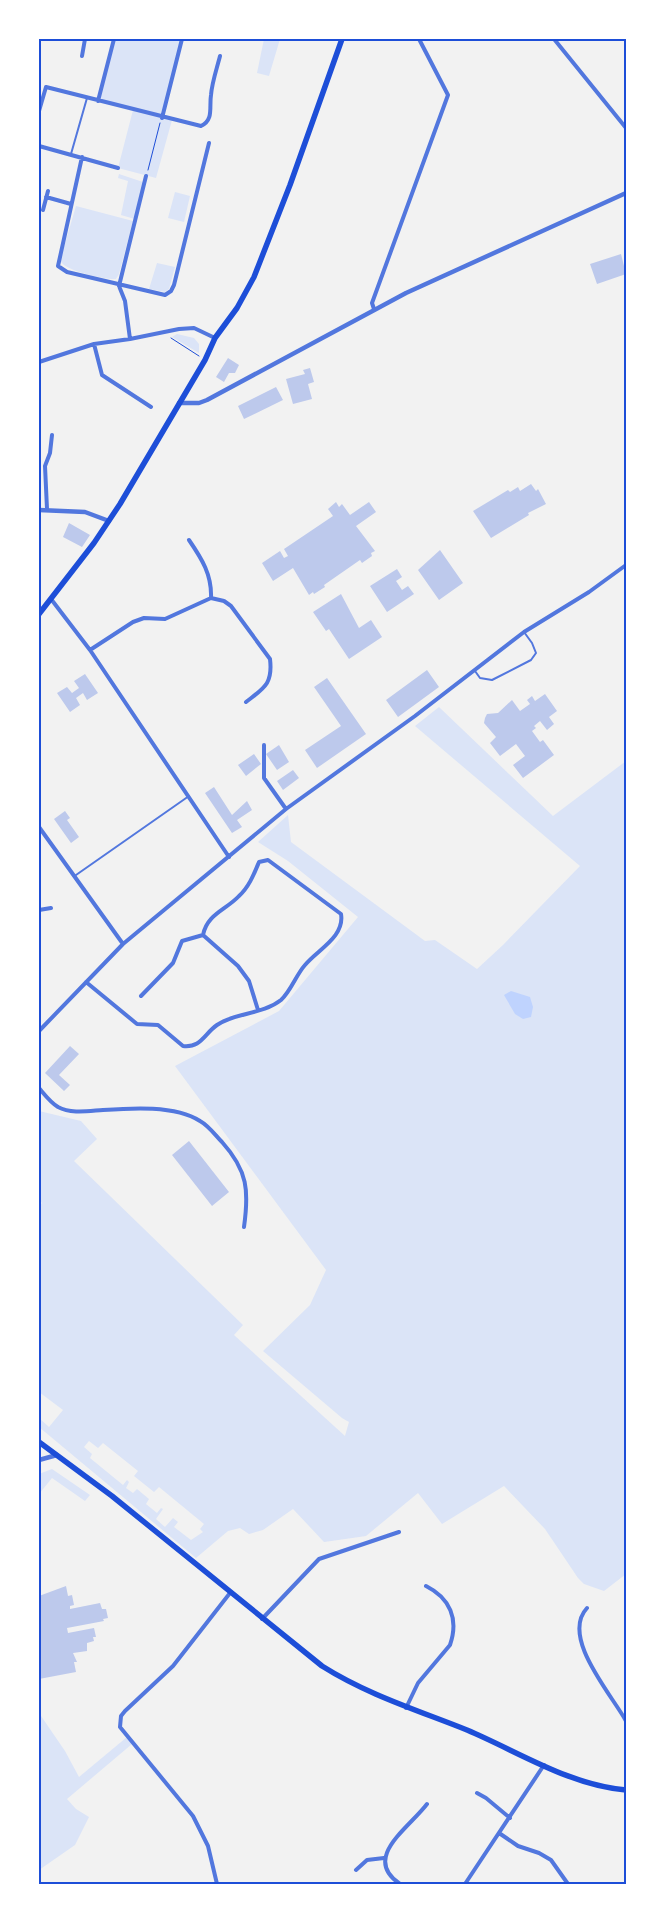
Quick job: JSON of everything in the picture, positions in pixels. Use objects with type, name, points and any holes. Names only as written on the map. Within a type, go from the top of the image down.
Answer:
[{"type":"main road","points":[[39,614],[109,521],[205,360],[215,338],[237,308],[254,277],[290,185],[342,39]]},
{"type":"main road","points":[[39,1442],[112,1496],[262,1619],[329,1671],[370,1694],[467,1730],[588,1784],[626,1790]]},
{"type":"street","points":[[82,56],[85,39]]},
{"type":"street","points":[[98,101],[113,40],[106,39]]},
{"type":"street","points":[[162,118],[182,39]]},
{"type":"street","points":[[374,309],[372,303],[385,265],[448,95],[419,39]]},
{"type":"street","points":[[554,39],[626,128]]},
{"type":"street","points":[[39,108],[46,86],[162,118],[201,126],[208,121],[212,107],[210,96],[220,56]]},
{"type":"street","points":[[82,157],[70,204],[58,266],[67,272],[161,295],[169,294],[173,289],[209,143]]},
{"type":"street","points":[[39,146],[118,168]]},
{"type":"street","points":[[130,339],[124,301],[119,286],[146,176]]},
{"type":"street","points":[[43,210],[48,191]]},
{"type":"street","points":[[179,403],[198,403],[206,400],[374,309],[626,193]]},
{"type":"street","points":[[46,197],[70,204]]},
{"type":"street","points":[[39,362],[94,344],[162,332],[194,328],[215,338]]},
{"type":"street","points":[[94,344],[102,375],[151,407]]},
{"type":"street","points":[[47,509],[45,466],[50,453],[52,435]]},
{"type":"street","points":[[39,510],[85,512],[109,521]]},
{"type":"street","points":[[189,540],[204,562],[210,578],[211,598]]},
{"type":"street","points":[[39,1031],[123,944],[286,809],[475,671],[524,632],[589,592],[626,566]]},
{"type":"street","points":[[90,650],[133,622],[144,618],[165,619],[211,598],[224,601],[231,606],[270,660],[269,683],[246,702]]},
{"type":"street","points":[[51,599],[90,650],[229,857]]},
{"type":"street","points":[[264,745],[264,778],[286,809]]},
{"type":"street","points":[[39,827],[73,877],[123,944]]},
{"type":"street","points":[[86,982],[137,1024],[158,1025],[183,1046],[198,1045],[217,1025],[229,1019],[258,1010],[281,999],[305,964],[319,954],[336,934],[342,914],[268,860],[259,862],[249,884],[239,897],[212,917],[205,926],[203,935]]},
{"type":"street","points":[[39,910],[51,908]]},
{"type":"street","points":[[141,996],[173,963],[182,941],[203,935]]},
{"type":"street","points":[[203,935],[249,980],[258,1010]]},
{"type":"street","points":[[39,1088],[49,1101],[59,1108],[80,1112],[146,1108],[179,1113],[201,1122],[227,1148],[243,1176],[248,1197],[244,1227]]},
{"type":"street","points":[[39,1460],[57,1456]]},
{"type":"street","points":[[262,1619],[319,1559],[399,1532]]},
{"type":"street","points":[[406,1708],[418,1683],[450,1645],[452,1639],[452,1620],[448,1605],[439,1593],[426,1586]]},
{"type":"street","points":[[217,1884],[208,1846],[193,1816],[120,1727],[121,1716],[125,1711],[173,1666],[230,1593]]},
{"type":"street","points":[[587,1608],[582,1614],[580,1636],[586,1657],[626,1721]]},
{"type":"street","points":[[465,1884],[544,1765]]},
{"type":"street","points":[[477,1793],[510,1818]]},
{"type":"street","points":[[400,1884],[392,1879],[385,1869],[384,1858],[389,1846],[427,1804]]},
{"type":"street","points":[[499,1833],[518,1846],[539,1853],[551,1860],[568,1884]]},
{"type":"street","points":[[356,1870],[367,1860],[384,1858]]},
{"type":"lane","points":[[71,154],[87,98]]},
{"type":"lane","points":[[475,671],[480,678],[492,680],[531,660],[536,653],[524,632]]},
{"type":"lane","points":[[73,877],[188,796]]},
{"type":"path","points":[[146,176],[162,118]]},
{"type":"path","points":[[162,332],[205,360]]},
{"type":"shaded area","points":[[114,39],[182,39],[162,117],[172,120],[156,178],[118,168],[133,110],[98,101]]},
{"type":"shaded area","points":[[264,39],[280,39],[269,76],[257,73]]},
{"type":"shaded area","points":[[119,174],[143,182],[135,219],[121,215],[128,181],[118,178]]},
{"type":"shaded area","points":[[175,192],[190,196],[184,222],[168,218]]},
{"type":"shaded area","points":[[76,206],[133,221],[116,279],[87,274],[71,269],[61,262]]},
{"type":"shaded area","points":[[157,263],[175,267],[169,289],[165,292],[149,289]]},
{"type":"shaded area","points":[[177,334],[194,338],[199,344],[199,353],[172,337]]},
{"type":"shaded area","points":[[439,707],[553,816],[626,761],[626,1574],[604,1591],[584,1584],[578,1578],[545,1529],[504,1486],[442,1524],[418,1493],[366,1536],[324,1542],[293,1509],[263,1530],[249,1534],[240,1528],[228,1531],[196,1558],[39,1427],[39,1418],[49,1427],[63,1410],[39,1392],[39,1206],[42,1203],[39,1200],[39,1111],[81,1121],[97,1139],[74,1161],[243,1325],[234,1335],[345,1436],[349,1422],[263,1351],[310,1305],[326,1270],[175,1066],[279,1011],[358,917],[288,861],[258,842],[288,815],[291,842],[425,941],[435,940],[477,969],[580,866],[415,726]],"holes":[[[89,1441],[98,1448],[103,1443],[138,1471],[134,1476],[154,1492],[159,1487],[204,1524],[200,1529],[203,1532],[191,1540],[174,1527],[178,1522],[173,1518],[165,1527],[156,1519],[163,1509],[161,1508],[157,1513],[146,1504],[149,1499],[137,1489],[133,1493],[126,1488],[129,1482],[127,1480],[123,1485],[90,1458],[92,1454],[84,1447]]]},
{"type":"shaded area","points":[[52,1469],[90,1495],[85,1501],[52,1478],[39,1494],[39,1474]]},
{"type":"shaded area","points":[[39,1713],[65,1751],[79,1777],[127,1737],[132,1744],[67,1799],[76,1809],[89,1817],[75,1845],[39,1870]]},
{"type":"water","points":[[511,991],[530,997],[533,1007],[531,1017],[523,1019],[515,1014],[504,995]]},
{"type":"building","points":[[621,254],[626,274],[597,284],[590,264]]},
{"type":"building","points":[[228,358],[239,365],[235,373],[229,373],[224,382],[216,377]]},
{"type":"building","points":[[310,368],[314,382],[308,384],[312,399],[293,404],[286,379],[305,374],[303,370]]},
{"type":"building","points":[[276,387],[283,400],[244,419],[238,406]]},
{"type":"building","points":[[531,484],[536,491],[538,489],[546,504],[528,513],[529,515],[491,538],[473,511],[508,490],[510,492],[518,487],[520,491]]},
{"type":"building","points":[[336,502],[339,507],[342,504],[350,515],[369,502],[376,512],[356,526],[375,551],[371,553],[372,556],[362,563],[360,560],[314,594],[313,592],[309,595],[293,568],[273,581],[262,563],[280,551],[284,558],[288,556],[284,549],[333,516],[328,509]]},
{"type":"building","points":[[69,523],[90,535],[82,547],[63,537]]},
{"type":"building","points":[[440,550],[463,583],[439,600],[418,570]]},
{"type":"building","points":[[397,569],[402,577],[396,581],[402,590],[408,586],[414,594],[387,612],[370,586]]},
{"type":"building","points":[[341,594],[359,628],[371,620],[382,637],[349,659],[329,629],[326,631],[313,612]]},
{"type":"building","points":[[427,670],[439,687],[398,717],[386,700]]},
{"type":"building","points":[[85,674],[98,693],[87,700],[83,693],[76,698],[80,705],[70,712],[57,693],[67,687],[72,693],[79,688],[74,681]]},
{"type":"building","points":[[327,678],[366,734],[317,768],[305,750],[341,726],[314,687]]},
{"type":"building","points":[[545,694],[557,711],[549,717],[554,724],[547,730],[540,721],[534,726],[536,728],[532,731],[540,742],[543,740],[554,755],[523,778],[513,765],[525,756],[516,744],[500,756],[490,743],[496,737],[484,723],[485,718],[487,714],[498,713],[512,700],[520,711],[530,704],[527,700],[532,696],[535,701]]},
{"type":"building","points":[[279,745],[289,762],[277,770],[266,754]]},
{"type":"building","points":[[254,754],[261,764],[246,776],[238,765]]},
{"type":"building","points":[[293,770],[299,778],[283,790],[277,781]]},
{"type":"building","points":[[214,787],[232,815],[247,801],[252,810],[237,820],[242,827],[232,833],[205,793]]},
{"type":"building","points":[[65,811],[70,818],[67,820],[79,837],[71,843],[54,819]]},
{"type":"building","points":[[70,1046],[79,1054],[59,1075],[70,1085],[64,1091],[45,1073]]},
{"type":"building","points":[[189,1141],[229,1192],[212,1206],[172,1155]]},
{"type":"building","points":[[66,1586],[68,1596],[72,1595],[74,1605],[70,1606],[70,1609],[100,1603],[102,1609],[106,1609],[108,1618],[103,1619],[104,1621],[67,1628],[68,1633],[94,1628],[96,1637],[93,1637],[94,1641],[87,1643],[87,1651],[73,1653],[77,1662],[74,1662],[76,1672],[39,1679],[39,1596]]}]
